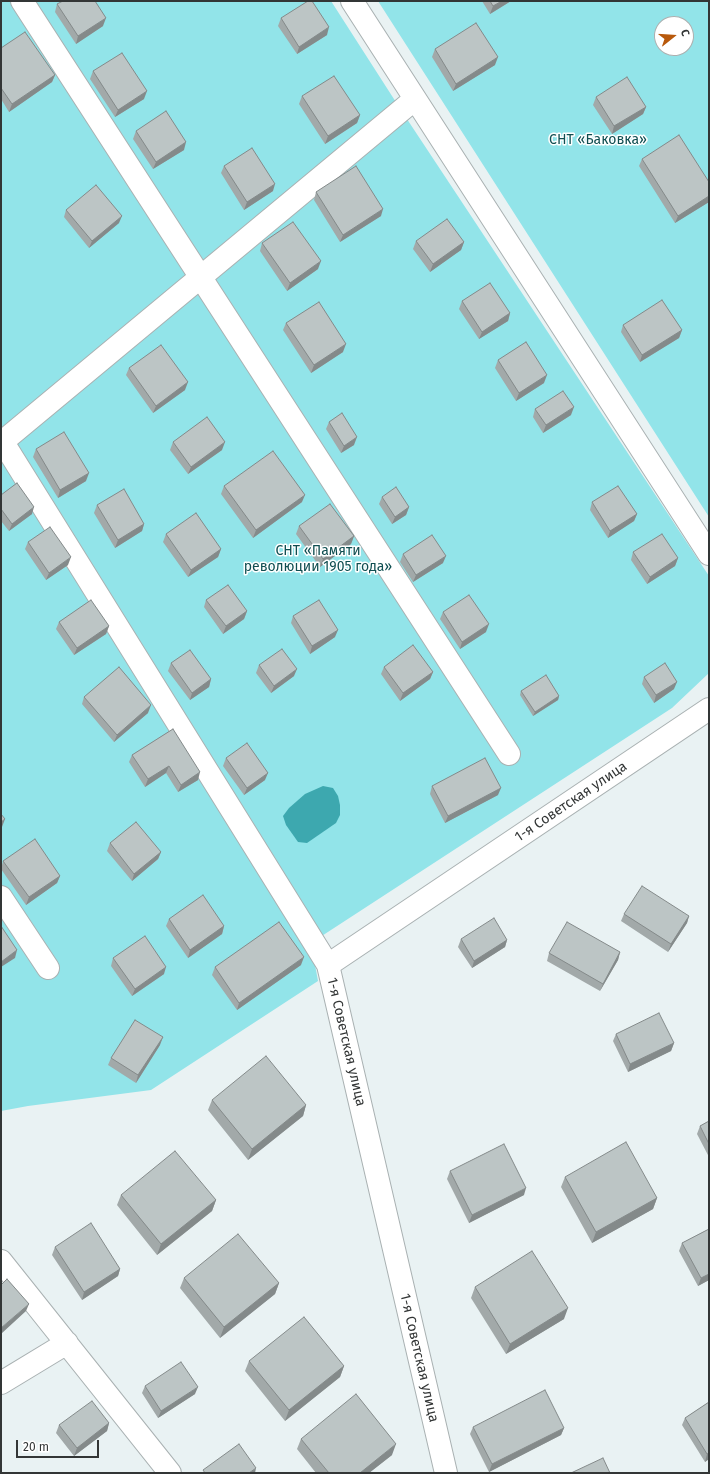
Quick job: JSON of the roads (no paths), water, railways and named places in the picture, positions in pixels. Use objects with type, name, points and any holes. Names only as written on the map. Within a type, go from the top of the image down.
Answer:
[{"type":"street","points":[[22,1],[509,754]]},
{"type":"street","points":[[352,1],[709,554]]},
{"type":"street","points":[[328,965],[2,441],[415,99]]},
{"type":"street","name":"1-я Советская улица","points":[[446,1473],[328,965],[709,709]]},
{"type":"street","points":[[1,897],[48,968]]},
{"type":"street","points":[[1,1261],[170,1473]]},
{"type":"street","points":[[1,1383],[67,1343]]},
{"type":"park label","name":"СНТ «Баковка»","points":[[598,140]]},
{"type":"park label","name":"СНТ «Памяти революции 1905 года»","points":[[318,560]]}]
